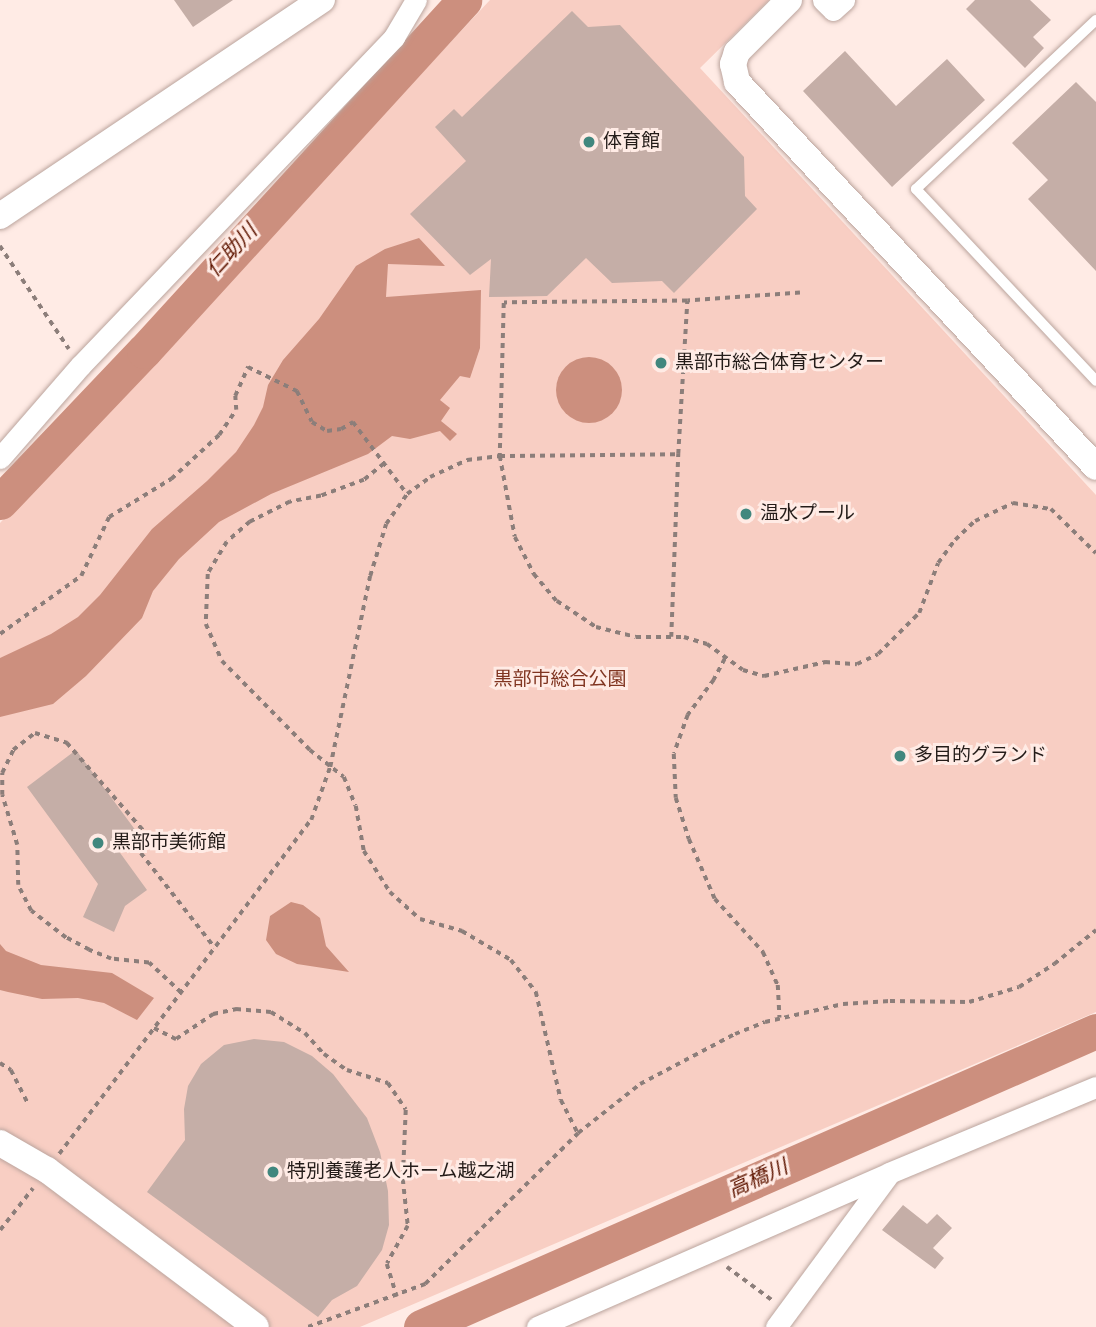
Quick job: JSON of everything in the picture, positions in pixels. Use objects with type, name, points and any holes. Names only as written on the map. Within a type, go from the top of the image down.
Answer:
[{"type":"street","points":[[0,216],[322,0]]},
{"type":"street","points":[[0,458],[80,366],[394,37],[416,0]]},
{"type":"street","points":[[789,0],[737,52],[733,64],[737,82],[1096,467]]},
{"type":"street","points":[[823,0],[834,10],[844,0]]},
{"type":"street","points":[[537,1327],[889,1173],[1096,1087]]},
{"type":"street","points":[[0,1143],[47,1170],[256,1327]]},
{"type":"street","points":[[782,1319],[889,1173]]},
{"type":"lane","points":[[1096,20],[916,189],[1096,381]]},
{"type":"path","points":[[0,246],[80,366]]},
{"type":"path","points":[[800,293],[687,301],[504,303],[500,456],[515,537],[534,573],[557,601],[597,627],[636,637],[684,637],[707,644],[743,670],[764,676],[825,662],[856,664],[878,654],[919,613],[938,563],[955,540],[975,521],[1013,503],[1051,509],[1096,553]]},
{"type":"path","points":[[671,638],[687,301]]},
{"type":"path","points":[[0,634],[29,617],[81,576],[109,517],[171,479],[219,435],[236,410],[236,396],[247,367],[297,391],[312,422],[327,431],[341,429],[354,422],[407,494]]},
{"type":"path","points":[[0,1230],[311,820],[330,766],[374,563],[386,524],[407,494],[430,477],[467,460],[500,456],[678,454]]},
{"type":"path","points":[[384,464],[364,480],[321,496],[290,502],[250,522],[227,542],[208,574],[206,624],[222,661],[310,750],[344,777],[356,806],[364,851],[390,892],[420,919],[462,932],[511,960],[536,992],[561,1100],[578,1133]]},
{"type":"path","points":[[725,659],[714,680],[688,715],[674,754],[676,798],[689,839],[715,899],[763,952],[778,985],[780,1018]]},
{"type":"path","points":[[181,993],[149,963],[111,959],[89,950],[66,938],[31,911],[18,885],[17,845],[2,794],[2,773],[13,750],[35,733],[66,743],[149,837],[141,853],[215,948]]},
{"type":"path","points":[[308,1327],[425,1284],[578,1133],[640,1084],[735,1034],[780,1018],[842,1004],[890,1000],[969,1002],[1019,987],[1054,964],[1096,930]]},
{"type":"path","points":[[154,1028],[176,1039],[213,1013],[236,1009],[271,1012],[305,1033],[324,1054],[347,1070],[388,1083],[406,1110],[403,1179],[408,1226],[387,1264],[397,1296]]},
{"type":"path","points":[[0,1063],[11,1070],[29,1105]]},
{"type":"path","points":[[709,1253],[782,1319]]},
{"type":"green space","name":"黒部市総合公園","points":[[490,0],[769,0],[700,68],[1096,495],[1096,1012],[360,1327],[0,1327],[0,523]]},
{"type":"shaded area","points":[[419,238],[445,266],[388,264],[386,297],[481,290],[480,348],[470,378],[460,376],[440,400],[450,408],[441,421],[457,434],[450,441],[440,431],[410,439],[392,436],[368,454],[271,494],[219,522],[179,559],[153,591],[142,618],[86,676],[53,704],[0,717],[0,658],[51,634],[78,617],[100,595],[152,529],[236,452],[254,425],[263,407],[268,385],[283,360],[319,319],[356,266],[385,249]]},
{"type":"shaded area","points":[[583,357],[595,357],[607,362],[617,372],[622,390],[620,403],[607,418],[595,423],[583,423],[571,418],[561,408],[556,396],[556,384],[561,372],[571,362]]},
{"type":"shaded area","points":[[291,902],[303,905],[320,918],[326,946],[349,972],[297,964],[276,954],[266,940],[270,916]]},
{"type":"shaded area","points":[[0,944],[6,951],[41,965],[112,973],[154,998],[137,1020],[104,1003],[78,998],[42,999],[0,990]]},
{"type":"building","points":[[174,0],[233,0],[193,27]]},
{"type":"building","points":[[975,0],[1030,0],[1051,20],[1033,37],[1044,48],[1025,68],[966,9]]},
{"type":"building","name":"体育館","points":[[572,11],[588,27],[620,25],[744,157],[745,196],[757,209],[674,293],[662,281],[612,283],[586,258],[547,296],[489,297],[491,259],[470,275],[410,214],[466,161],[435,127],[454,109],[462,117]]},
{"type":"building","points":[[845,51],[896,106],[947,59],[985,100],[892,187],[803,91]]},
{"type":"building","points":[[1076,82],[1096,102],[1096,271],[1028,199],[1048,180],[1012,143]]},
{"type":"building","name":"黒部市美術館","points":[[76,750],[139,835],[118,850],[147,890],[125,906],[114,932],[83,917],[98,884],[27,787]]},
{"type":"building","name":"特別養護老人ホーム越之湖","points":[[254,1039],[284,1042],[312,1056],[333,1074],[367,1118],[380,1152],[388,1191],[389,1225],[382,1250],[357,1286],[332,1300],[318,1317],[147,1192],[185,1140],[184,1109],[188,1086],[201,1064],[224,1045]]},
{"type":"building","points":[[903,1205],[927,1224],[937,1214],[952,1228],[933,1248],[944,1258],[935,1269],[882,1230]]},
{"type":"waterway","name":"仁助川","points":[[0,502],[144,351],[464,0]]},
{"type":"waterway","name":"高橋川","points":[[421,1327],[1096,1031]]},
{"type":"place","name":"体育館","points":[[589,142]]},
{"type":"place","name":"黒部市総合体育センター","points":[[661,363]]},
{"type":"place","name":"温水プール","points":[[746,514]]},
{"type":"place","name":"多目的グランド","points":[[900,756]]},
{"type":"place","name":"黒部市美術館","points":[[98,843]]},
{"type":"place","name":"特別養護老人ホーム越之湖","points":[[273,1172]]}]
